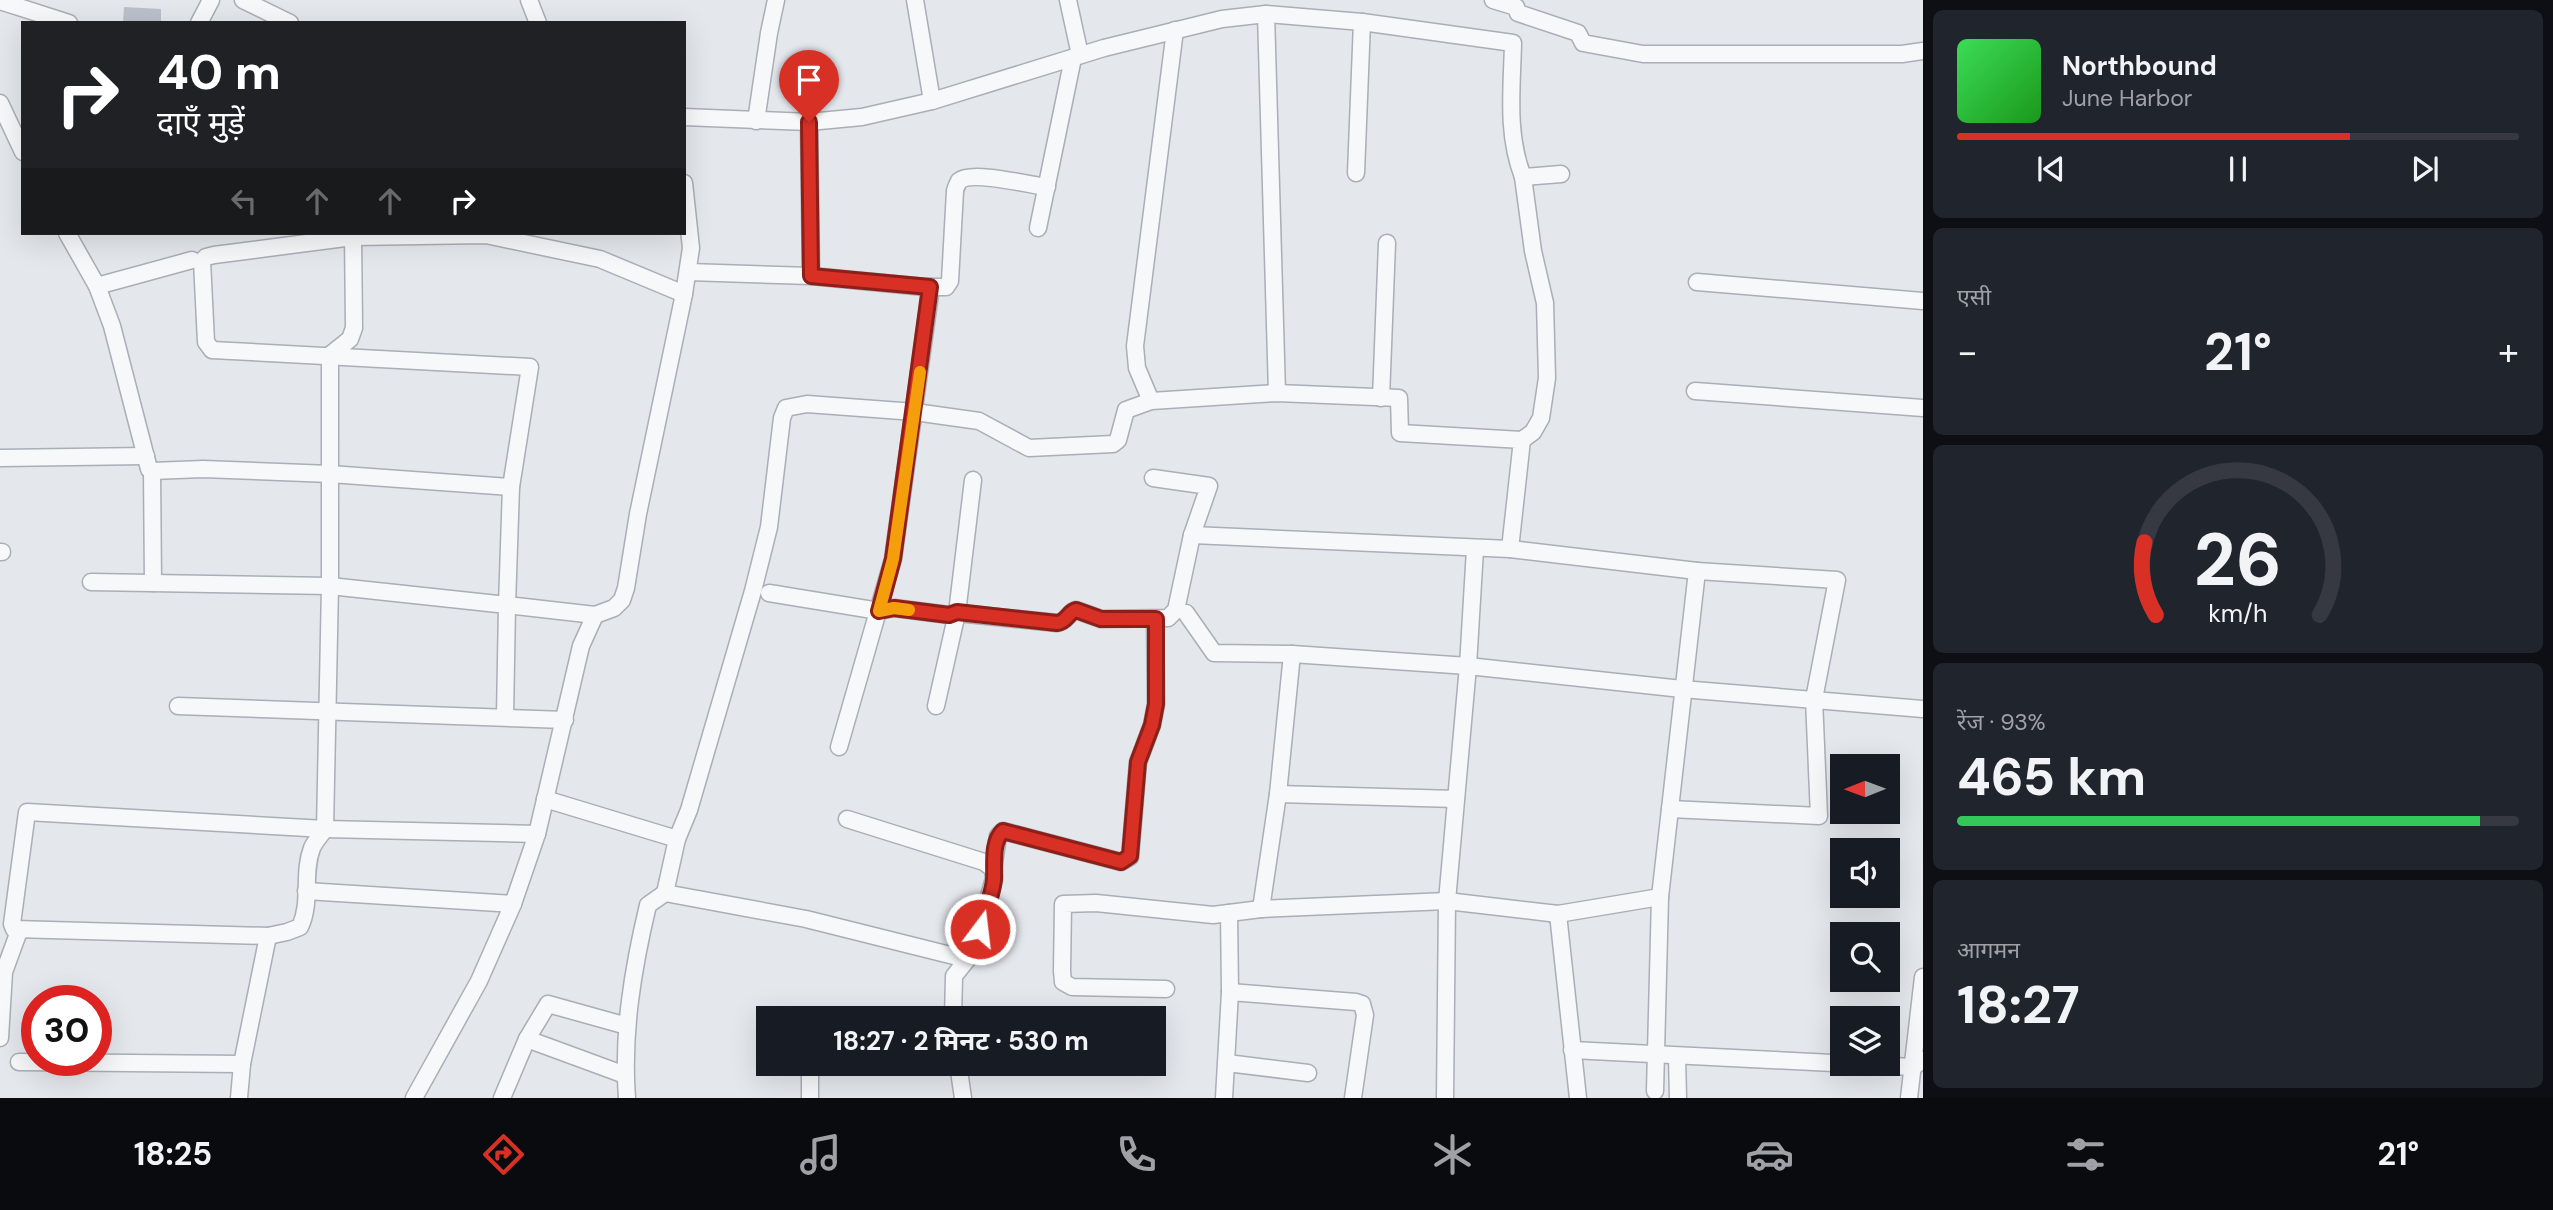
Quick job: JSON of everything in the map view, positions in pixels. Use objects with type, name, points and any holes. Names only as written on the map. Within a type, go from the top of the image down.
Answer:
[{"type":"street","points":[[200,21],[211,0]]},
{"type":"street","points":[[243,0],[286,21]]},
{"type":"street","points":[[529,0],[537,21]]},
{"type":"street","points":[[756,121],[776,0]]},
{"type":"street","points":[[915,0],[932,101]]},
{"type":"street","points":[[1038,228],[1076,56],[1068,0]]},
{"type":"street","points":[[1493,0],[1516,7],[1518,13],[1578,33],[1583,43],[1643,54],[1902,54],[1923,51]]},
{"type":"street","points":[[0,1],[63,21]]},
{"type":"street","points":[[666,893],[677,839],[689,810],[753,592],[769,527],[782,418],[786,408],[807,404],[915,412],[979,421],[1029,448],[1113,444],[1118,440],[1126,410],[1150,401],[1277,393],[1399,398],[1400,433],[1522,440],[1533,432],[1541,418],[1547,378],[1545,303],[1533,251],[1523,177],[1511,135],[1513,43],[1362,22],[1266,14],[1222,19],[1175,30],[1076,56],[932,101],[862,117],[809,122],[686,117]]},
{"type":"street","points":[[1266,14],[1277,393]]},
{"type":"street","points":[[1356,173],[1362,22]]},
{"type":"street","points":[[1150,401],[1137,368],[1135,346],[1175,30]]},
{"type":"street","points":[[0,103],[21,148]]},
{"type":"street","points":[[809,122],[811,276]]},
{"type":"street","points":[[1523,177],[1561,174]]},
{"type":"street","points":[[688,272],[811,276],[930,287],[946,286],[950,281],[955,191],[959,182],[968,177],[979,177],[1047,187]]},
{"type":"street","points":[[91,582],[330,586],[595,615],[614,608],[622,600],[626,588],[638,514],[688,272],[691,248],[686,202]]},
{"type":"street","points":[[68,235],[97,286],[122,358],[149,468],[152,471],[153,583]]},
{"type":"street","points":[[505,717],[511,487],[530,367],[218,351],[208,346],[201,261],[214,255],[353,235],[486,235],[600,259],[684,294]]},
{"type":"street","points":[[330,355],[350,339],[354,328],[353,235]]},
{"type":"street","points":[[1381,398],[1387,243]]},
{"type":"street","points":[[97,286],[192,260]]},
{"type":"street","points":[[1697,282],[1923,301]]},
{"type":"street","points":[[839,747],[893,559],[930,287]]},
{"type":"street","points":[[330,355],[330,586],[325,829],[313,846],[306,891],[307,913],[300,926],[268,936],[14,929],[12,924],[26,812],[325,829],[537,834]]},
{"type":"street","points":[[1695,391],[1923,408]]},
{"type":"street","points":[[1510,549],[1522,440]]},
{"type":"street","points":[[0,458],[146,456]]},
{"type":"street","points":[[152,471],[203,469],[330,474],[511,487]]},
{"type":"street","points":[[769,593],[879,611],[894,608],[949,615],[957,612],[1057,623],[1065,621],[1072,611],[1076,610],[1101,619],[1168,618],[1176,610],[1192,535],[1209,485],[1153,478]]},
{"type":"street","points":[[936,706],[957,612],[973,480]]},
{"type":"street","points":[[1192,535],[1510,549],[1697,571],[1837,580],[1814,699],[1819,816],[1670,809]]},
{"type":"street","points":[[1445,1098],[1447,901],[1468,666],[1475,549]]},
{"type":"street","points":[[1655,1091],[1660,897],[1697,571]]},
{"type":"street","points":[[1186,613],[1214,653],[1292,654],[1468,666],[1682,689],[1923,709]]},
{"type":"street","points":[[414,1098],[479,981],[513,904],[537,834],[581,646],[595,615]]},
{"type":"street","points":[[953,1006],[954,976],[974,951],[994,878],[998,836],[1003,831],[1121,862],[1130,856],[1136,772],[1156,704],[1156,619]]},
{"type":"street","points":[[1261,909],[1278,794],[1292,654]]},
{"type":"street","points":[[178,706],[565,720]]},
{"type":"street","points":[[1278,794],[1456,799]]},
{"type":"street","points":[[545,799],[677,839]]},
{"type":"street","points":[[847,819],[984,862],[993,869]]},
{"type":"street","points":[[0,880],[17,883]]},
{"type":"street","points":[[306,891],[513,904]]},
{"type":"street","points":[[627,1098],[626,1026],[648,905],[666,893],[806,919],[966,959]]},
{"type":"street","points":[[1166,989],[1072,987],[1063,982],[1063,904],[1096,903],[1213,915],[1261,909],[1447,901],[1558,914],[1660,897]]},
{"type":"street","points":[[1224,1098],[1230,992],[1229,913]]},
{"type":"street","points":[[1558,914],[1578,1098]]},
{"type":"street","points":[[0,1038],[4,972],[19,931]]},
{"type":"street","points":[[239,1098],[242,1063],[268,936]]},
{"type":"street","points":[[1909,1098],[1918,1064],[1923,977]]},
{"type":"street","points":[[1230,992],[1362,1004],[1365,1015],[1353,1098]]},
{"type":"street","points":[[502,1098],[527,1039],[548,1004],[626,1026]]},
{"type":"street","points":[[527,1039],[625,1075]]},
{"type":"street","points":[[1572,1050],[1677,1057],[1918,1064]]},
{"type":"street","points":[[1677,1057],[1678,1098]]},
{"type":"street","points":[[19,1062],[242,1063]]},
{"type":"street","points":[[1227,1062],[1308,1073]]},
{"type":"street","points":[[810,1076],[810,1098]]},
{"type":"street","points":[[960,1076],[963,1098]]},
{"type":"building","points":[[124,7],[161,9],[161,21],[123,21]]},
{"type":"slow traffic","points":[[909,610],[894,608],[879,611],[893,559],[920,372]]},
{"type":"route","points":[[809,122],[811,276],[930,287],[893,559],[879,611],[894,608],[949,615],[957,612],[1057,623],[1065,621],[1072,611],[1076,610],[1101,619],[1156,619],[1156,704],[1134,782],[1130,856],[1121,862],[1003,831],[998,836],[994,878],[980,929]]}]
